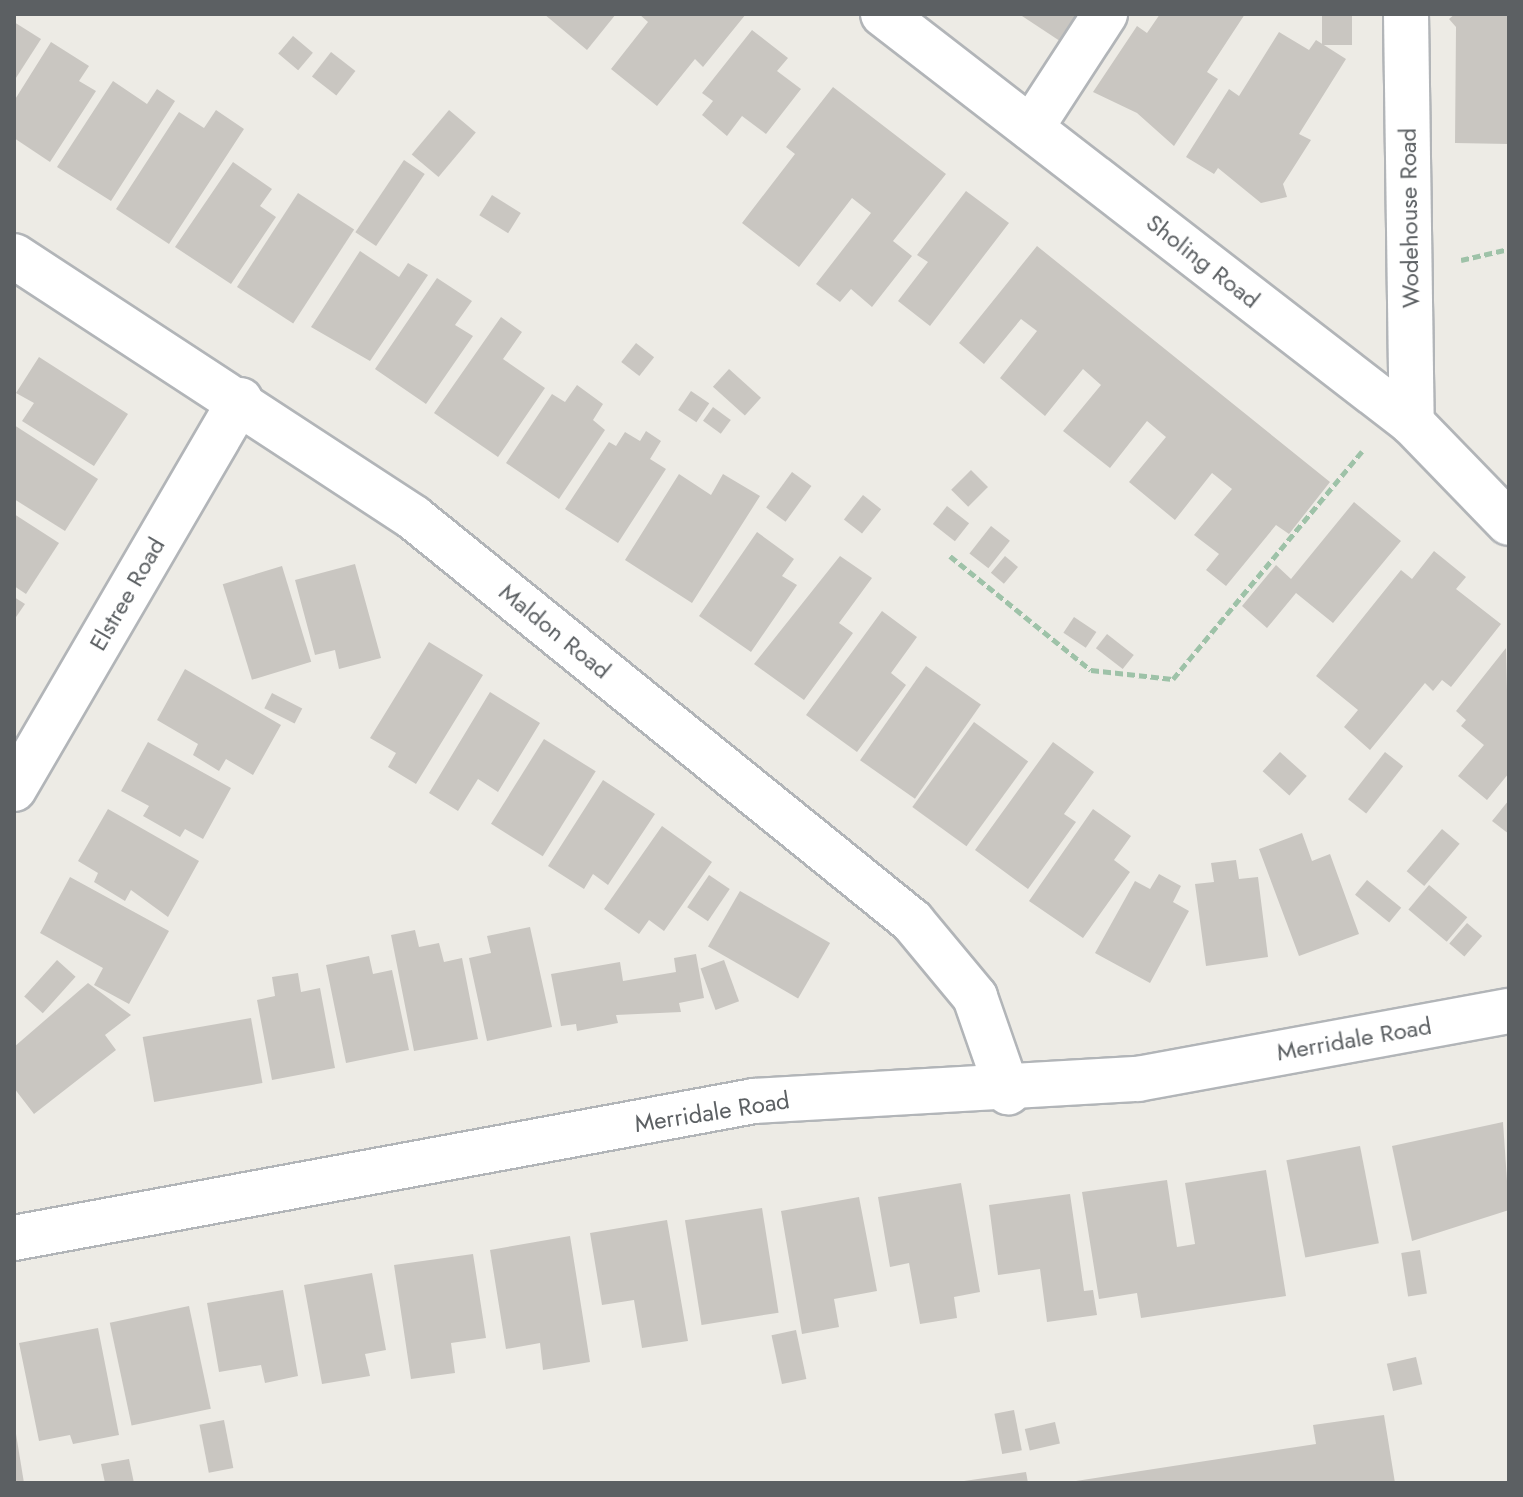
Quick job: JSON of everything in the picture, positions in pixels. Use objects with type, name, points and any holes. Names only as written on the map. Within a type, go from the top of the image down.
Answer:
[{"type":"street","name":"Sholing Road","points":[[883,14],[1404,417],[1509,523]]},
{"type":"street","points":[[1031,128],[1105,14]]},
{"type":"street","name":"Wodehouse Road","points":[[1404,417],[1406,14]]},
{"type":"street","name":"Maldon Road","points":[[14,256],[240,400],[414,518],[912,921],[975,997],[1008,1092]]},
{"type":"street","name":"Elstree Road","points":[[14,789],[240,400]]},
{"type":"street","name":"Merridale Road","points":[[14,1238],[768,1099],[1008,1092],[1138,1079],[1509,1011]]},
{"type":"path","points":[[950,556],[1091,670],[1173,679],[1404,417]]},
{"type":"building","points":[[544,14],[616,14],[587,50]]},
{"type":"building","points":[[639,14],[746,14],[703,67],[695,59],[657,106],[611,69],[648,22]]},
{"type":"building","points":[[1019,14],[1095,14],[1072,49]]},
{"type":"building","points":[[1160,14],[1245,14],[1207,72],[1218,79],[1174,146],[1137,113],[1093,92],[1137,26],[1147,33]]},
{"type":"building","points":[[1322,14],[1352,14],[1352,45],[1322,45]]},
{"type":"building","points":[[1455,14],[1509,14],[1509,144],[1455,143],[1456,27],[1449,19]]},
{"type":"building","points":[[14,22],[41,39],[14,81]]},
{"type":"building","points":[[752,30],[788,58],[777,71],[801,89],[766,134],[742,116],[727,136],[702,115],[713,101],[702,93]]},
{"type":"building","points":[[1279,32],[1309,50],[1316,40],[1346,59],[1299,134],[1311,140],[1283,184],[1287,197],[1261,203],[1218,168],[1214,174],[1186,157],[1229,89],[1239,96]]},
{"type":"building","points":[[293,36],[313,53],[298,70],[278,54]]},
{"type":"building","points":[[51,42],[89,66],[79,81],[96,91],[50,162],[14,138],[14,101]]},
{"type":"building","points":[[331,52],[355,71],[336,96],[312,76]]},
{"type":"building","points":[[113,81],[147,104],[157,89],[175,101],[111,201],[57,167]]},
{"type":"building","points":[[833,87],[946,174],[893,241],[912,256],[872,307],[851,289],[840,302],[816,284],[871,213],[852,198],[799,267],[742,223],[795,154],[786,147]]},
{"type":"building","points":[[216,110],[244,129],[169,244],[116,209],[179,112],[204,128]]},
{"type":"building","points":[[449,110],[476,132],[439,177],[412,154]]},
{"type":"building","points":[[404,160],[425,174],[376,246],[355,232]]},
{"type":"building","points":[[233,162],[272,189],[260,206],[276,217],[231,284],[175,247]]},
{"type":"building","points":[[966,191],[1009,223],[930,326],[898,301],[928,262],[917,255]]},
{"type":"building","points":[[298,193],[354,229],[293,323],[237,287]]},
{"type":"building","points":[[492,195],[521,213],[508,233],[479,215]]},
{"type":"building","points":[[1037,246],[1330,482],[1289,534],[1276,525],[1226,586],[1206,570],[1219,554],[1194,535],[1232,489],[1212,473],[1175,520],[1129,482],[1166,437],[1147,421],[1110,468],[1063,431],[1101,385],[1083,369],[1045,416],[1000,378],[1037,331],[1021,319],[984,364],[959,343]]},
{"type":"building","points":[[360,251],[399,277],[408,263],[428,275],[370,361],[311,327]]},
{"type":"building","points":[[437,278],[472,301],[455,325],[473,336],[426,404],[375,369]]},
{"type":"building","points":[[501,317],[522,332],[503,359],[545,388],[498,457],[434,413]]},
{"type":"building","points":[[636,343],[654,357],[639,376],[621,362]]},
{"type":"building","points":[[39,357],[128,414],[94,466],[22,421],[34,403],[16,393]]},
{"type":"building","points":[[729,369],[761,398],[745,416],[713,387]]},
{"type":"building","points":[[577,385],[603,404],[593,420],[605,430],[559,499],[506,463],[552,394],[565,402]]},
{"type":"building","points":[[691,391],[709,403],[696,422],[678,410]]},
{"type":"building","points":[[713,407],[731,420],[721,434],[703,421]]},
{"type":"building","points":[[14,425],[98,479],[65,531],[14,499]]},
{"type":"building","points":[[646,431],[661,441],[650,459],[666,469],[618,543],[565,509],[609,442],[616,446],[625,432],[640,441]]},
{"type":"building","points":[[971,470],[988,487],[968,507],[951,490]]},
{"type":"building","points":[[792,472],[811,486],[786,522],[766,508]]},
{"type":"building","points":[[679,474],[711,495],[723,474],[760,496],[692,603],[625,560]]},
{"type":"building","points":[[863,495],[881,509],[862,534],[844,519]]},
{"type":"building","points":[[1354,502],[1401,541],[1333,623],[1296,593],[1267,628],[1242,606],[1276,565],[1291,579]]},
{"type":"building","points":[[947,506],[969,523],[955,541],[933,524]]},
{"type":"building","points":[[14,514],[59,543],[26,594],[14,586]]},
{"type":"building","points":[[991,526],[1010,541],[988,568],[969,554]]},
{"type":"building","points":[[757,532],[794,559],[782,576],[797,585],[751,652],[699,616]]},
{"type":"building","points":[[1434,551],[1466,577],[1456,589],[1501,624],[1451,687],[1442,680],[1433,691],[1425,683],[1370,750],[1344,727],[1358,710],[1316,676],[1401,570],[1412,579]]},
{"type":"building","points":[[840,556],[872,578],[839,623],[853,633],[804,700],[754,664]]},
{"type":"building","points":[[1005,556],[1018,567],[1004,584],[991,573]]},
{"type":"building","points":[[355,564],[381,658],[339,669],[335,650],[315,655],[295,580]]},
{"type":"building","points":[[282,566],[311,662],[252,680],[223,584]]},
{"type":"building","points":[[14,597],[25,604],[14,620]]},
{"type":"building","points":[[882,611],[917,637],[891,673],[906,685],[857,752],[806,715]]},
{"type":"building","points":[[1074,617],[1096,632],[1086,648],[1063,633]]},
{"type":"building","points":[[1107,634],[1134,655],[1123,669],[1096,648]]},
{"type":"building","points":[[429,642],[483,675],[416,784],[388,767],[396,753],[370,738]]},
{"type":"building","points":[[1506,648],[1509,773],[1487,800],[1458,776],[1484,745],[1461,726],[1466,720],[1456,711]]},
{"type":"building","points":[[926,666],[981,704],[915,799],[860,760]]},
{"type":"building","points":[[185,669],[281,725],[253,775],[226,759],[219,771],[193,755],[198,744],[157,720]]},
{"type":"building","points":[[490,692],[540,723],[498,792],[478,779],[458,811],[429,793]]},
{"type":"building","points":[[272,693],[302,708],[295,724],[264,708]]},
{"type":"building","points":[[974,722],[1028,761],[966,846],[912,807]]},
{"type":"building","points":[[544,739],[596,771],[543,856],[491,824]]},
{"type":"building","points":[[148,742],[231,788],[203,839],[185,829],[180,837],[143,816],[149,806],[121,791]]},
{"type":"building","points":[[1053,742],[1094,772],[1064,814],[1076,822],[1028,889],[975,850]]},
{"type":"building","points":[[1280,752],[1307,776],[1289,795],[1263,771]]},
{"type":"building","points":[[1385,752],[1403,766],[1366,813],[1348,799]]},
{"type":"building","points":[[603,780],[655,814],[608,885],[593,874],[584,889],[548,866]]},
{"type":"building","points":[[1509,800],[1509,834],[1492,821]]},
{"type":"building","points":[[108,809],[199,861],[168,917],[131,890],[125,901],[94,882],[98,873],[78,861]]},
{"type":"building","points":[[1093,809],[1131,836],[1114,860],[1130,872],[1083,938],[1029,901]]},
{"type":"building","points":[[662,826],[712,862],[664,931],[649,920],[639,934],[604,909]]},
{"type":"building","points":[[1442,829],[1460,844],[1424,886],[1407,871]]},
{"type":"building","points":[[1302,833],[1312,861],[1330,854],[1359,934],[1299,956],[1259,849]]},
{"type":"building","points":[[1236,860],[1239,879],[1258,877],[1268,957],[1206,966],[1195,884],[1214,882],[1211,863]]},
{"type":"building","points":[[1159,874],[1181,886],[1173,902],[1189,911],[1150,983],[1095,953],[1135,881],[1150,889]]},
{"type":"building","points":[[709,875],[730,889],[708,921],[687,907]]},
{"type":"building","points":[[70,877],[169,931],[129,1004],[94,985],[103,968],[40,933]]},
{"type":"building","points":[[1367,880],[1401,908],[1389,922],[1355,895]]},
{"type":"building","points":[[1429,885],[1467,917],[1447,942],[1408,910]]},
{"type":"building","points":[[740,891],[830,943],[798,998],[708,946]]},
{"type":"building","points":[[1467,923],[1482,936],[1464,956],[1449,943]]},
{"type":"building","points":[[530,927],[552,1027],[487,1041],[469,958],[491,953],[487,936]]},
{"type":"building","points":[[415,930],[419,947],[439,943],[444,962],[462,958],[478,1039],[414,1051],[391,935]]},
{"type":"building","points":[[696,954],[704,998],[679,1003],[681,1012],[616,1015],[618,1023],[577,1031],[576,1024],[561,1026],[551,974],[620,962],[623,981],[676,972],[674,958]]},
{"type":"building","points":[[369,956],[373,974],[392,970],[409,1050],[346,1063],[326,965]]},
{"type":"building","points":[[57,960],[76,977],[43,1013],[24,996]]},
{"type":"building","points":[[724,960],[739,1001],[716,1010],[701,969]]},
{"type":"building","points":[[298,973],[301,992],[320,988],[335,1068],[272,1080],[257,1000],[275,996],[272,977]]},
{"type":"building","points":[[88,983],[131,1015],[105,1035],[116,1050],[34,1114],[14,1088],[14,1047]]},
{"type":"building","points":[[251,1018],[262,1083],[154,1102],[143,1037]]},
{"type":"building","points":[[1503,1122],[1509,1210],[1412,1241],[1392,1146]]},
{"type":"building","points":[[1360,1146],[1379,1243],[1305,1257],[1286,1160]]},
{"type":"building","points":[[1266,1170],[1286,1296],[1141,1318],[1137,1293],[1099,1299],[1082,1192],[1167,1180],[1177,1247],[1195,1244],[1185,1183]]},
{"type":"building","points":[[961,1183],[980,1292],[954,1297],[957,1318],[920,1324],[909,1263],[890,1267],[878,1197]]},
{"type":"building","points":[[1070,1194],[1084,1291],[1093,1290],[1097,1315],[1047,1322],[1040,1269],[998,1275],[989,1205]]},
{"type":"building","points":[[859,1197],[877,1291],[834,1299],[839,1327],[802,1334],[781,1211]]},
{"type":"building","points":[[762,1208],[779,1313],[702,1325],[685,1220]]},
{"type":"building","points":[[667,1220],[688,1341],[642,1348],[634,1300],[602,1305],[590,1233]]},
{"type":"building","points":[[570,1236],[590,1362],[543,1370],[540,1343],[506,1349],[490,1250]]},
{"type":"building","points":[[1420,1250],[1427,1293],[1408,1296],[1401,1253]]},
{"type":"building","points":[[473,1254],[486,1338],[451,1343],[455,1373],[411,1379],[394,1265]]},
{"type":"building","points":[[372,1273],[386,1350],[365,1354],[370,1376],[322,1384],[304,1285]]},
{"type":"building","points":[[283,1290],[298,1376],[265,1383],[261,1365],[219,1372],[207,1303]]},
{"type":"building","points":[[189,1306],[211,1409],[132,1426],[110,1323]]},
{"type":"building","points":[[98,1328],[119,1435],[73,1444],[70,1435],[39,1441],[19,1343]]},
{"type":"building","points":[[796,1330],[806,1379],[782,1384],[772,1335]]},
{"type":"building","points":[[1416,1357],[1422,1384],[1393,1391],[1387,1364]]},
{"type":"building","points":[[1014,1410],[1022,1450],[1002,1454],[994,1414]]},
{"type":"building","points":[[1384,1415],[1395,1483],[1063,1483],[1316,1444],[1313,1425]]},
{"type":"building","points":[[224,1420],[233,1468],[209,1473],[199,1425]]},
{"type":"building","points":[[1055,1422],[1060,1443],[1030,1450],[1025,1429]]},
{"type":"building","points":[[16,1434],[24,1483],[14,1483]]},
{"type":"building","points":[[129,1459],[134,1483],[105,1483],[101,1464]]},
{"type":"building","points":[[1026,1472],[1028,1483],[964,1483],[964,1481]]}]
